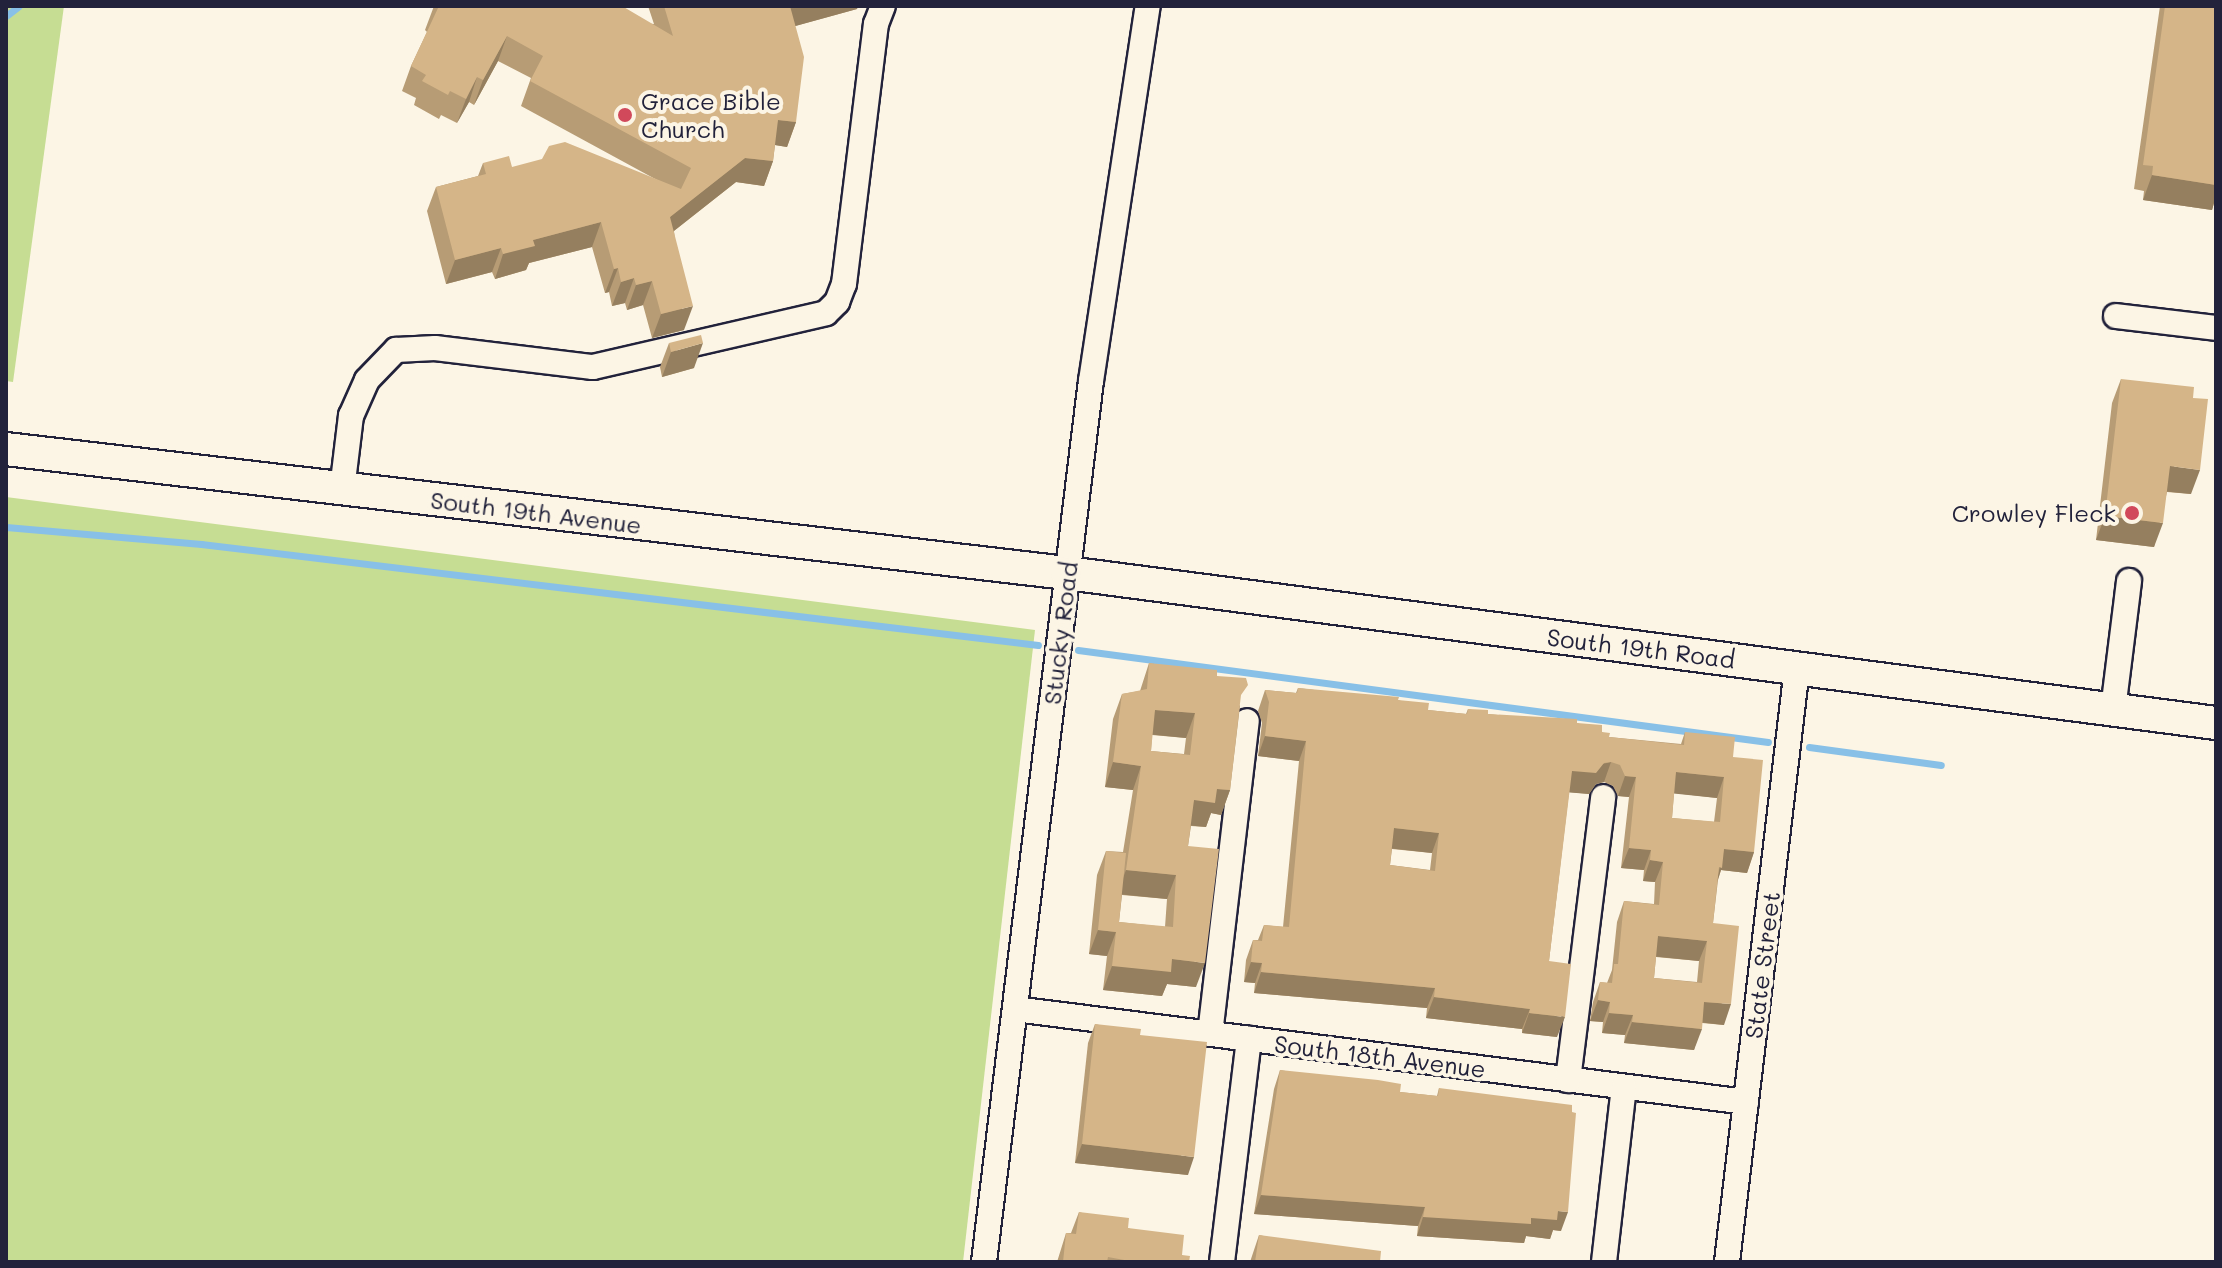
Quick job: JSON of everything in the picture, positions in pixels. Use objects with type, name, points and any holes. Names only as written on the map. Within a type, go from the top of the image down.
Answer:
[{"type":"main road","name":"South 19th Avenue","points":[[6,449],[1067,573]]},
{"type":"main road","name":"South 19th Road","points":[[1067,573],[2216,723]]},
{"type":"street","points":[[342,490],[351,416],[367,380],[396,350],[435,348],[593,367],[826,313],[837,302],[844,284],[876,24],[883,6]]},
{"type":"street","name":"Stucky Road","points":[[984,1262],[1091,381],[1148,6]]},
{"type":"street","points":[[2116,316],[2216,328]]},
{"type":"street","points":[[2113,710],[2129,581]]},
{"type":"street","name":"State Street","points":[[1727,1262],[1797,668]]},
{"type":"street","points":[[1210,1034],[1247,721]]},
{"type":"street","points":[[1568,1080],[1603,797]]},
{"type":"street","name":"South 18th Avenue","points":[[1015,1009],[1746,1102]]},
{"type":"street","points":[[1222,1262],[1249,1039]]},
{"type":"street","points":[[1604,1262],[1624,1087]]},
{"type":"green space","points":[[6,6],[64,6],[13,382],[6,381]]},
{"type":"green space","points":[[6,497],[1035,630],[963,1262],[6,1262]]},
{"type":"building","points":[[434,6],[622,6],[673,36],[664,6],[790,6],[804,57],[796,122],[778,120],[773,161],[745,158],[670,217],[693,306],[661,314],[652,281],[636,285],[634,278],[621,282],[618,268],[614,269],[601,222],[533,240],[535,246],[503,254],[501,248],[455,260],[436,187],[486,174],[483,163],[509,156],[512,167],[542,159],[549,146],[565,142],[681,189],[691,168],[530,81],[543,56],[507,36],[483,80],[477,77],[466,99],[450,91],[448,95],[422,81],[426,75],[411,66],[438,8]]},
{"type":"building","points":[[2165,6],[2216,6],[2216,185],[2152,175],[2153,166],[2143,165]]},
{"type":"building","points":[[701,335],[703,343],[671,352],[669,343]]},
{"type":"building","points":[[2121,379],[2194,387],[2193,398],[2208,399],[2200,470],[2170,466],[2163,523],[2105,516]]},
{"type":"building","points":[[1149,663],[1217,670],[1217,676],[1246,678],[1248,685],[1241,695],[1230,790],[1217,789],[1215,803],[1194,800],[1188,846],[1219,849],[1205,963],[1172,959],[1171,972],[1112,966],[1116,932],[1098,930],[1106,851],[1126,853],[1119,922],[1173,927],[1176,875],[1126,870],[1141,766],[1113,762],[1122,694],[1147,689]],"holes":[[[1155,710],[1195,713],[1190,755],[1151,751]]]},
{"type":"building","points":[[1298,688],[1399,697],[1398,700],[1429,703],[1428,710],[1467,714],[1468,709],[1488,710],[1488,714],[1577,719],[1577,723],[1602,725],[1602,732],[1610,733],[1609,737],[1684,745],[1685,732],[1735,737],[1733,757],[1763,760],[1754,852],[1724,849],[1722,868],[1719,867],[1713,923],[1739,926],[1731,1004],[1704,1002],[1702,1029],[1632,1022],[1633,1015],[1609,1013],[1610,1002],[1598,1000],[1600,982],[1612,983],[1614,964],[1618,964],[1624,901],[1659,905],[1663,862],[1650,860],[1651,850],[1629,848],[1636,777],[1625,776],[1620,765],[1611,762],[1604,763],[1596,773],[1572,771],[1549,961],[1571,964],[1565,1017],[1529,1013],[1530,1009],[1434,997],[1435,988],[1261,972],[1262,963],[1251,962],[1253,940],[1262,941],[1264,925],[1289,927],[1306,741],[1265,736],[1269,702],[1265,690],[1297,693]],"holes":[[[1676,772],[1724,777],[1720,822],[1672,818]],[[1394,828],[1439,833],[1435,871],[1390,865]],[[1658,936],[1707,941],[1702,983],[1654,978]]]},
{"type":"building","points":[[1095,1024],[1141,1029],[1140,1035],[1207,1042],[1194,1157],[1082,1144]]},
{"type":"building","points":[[1280,1070],[1401,1084],[1400,1092],[1438,1096],[1439,1088],[1572,1105],[1572,1112],[1576,1113],[1568,1212],[1558,1211],[1557,1220],[1531,1218],[1531,1224],[1423,1217],[1425,1207],[1261,1195]]},
{"type":"building","points":[[1079,1212],[1129,1218],[1128,1228],[1184,1235],[1182,1255],[1190,1256],[1189,1262],[1135,1262],[1108,1257],[1107,1262],[1063,1262],[1066,1233],[1076,1234]]},
{"type":"building","points":[[1259,1235],[1381,1251],[1380,1262],[1255,1262]]},
{"type":"waterway","points":[[6,16],[19,6]]},
{"type":"waterway","points":[[6,527],[201,544],[1038,645]]},
{"type":"waterway","points":[[1078,650],[1768,742]]},
{"type":"waterway","points":[[1809,747],[1941,765]]},
{"type":"place","name":"Grace Bible Church","points":[[625,115]]},
{"type":"place","name":"Crowley Fleck","points":[[2132,513]]}]
